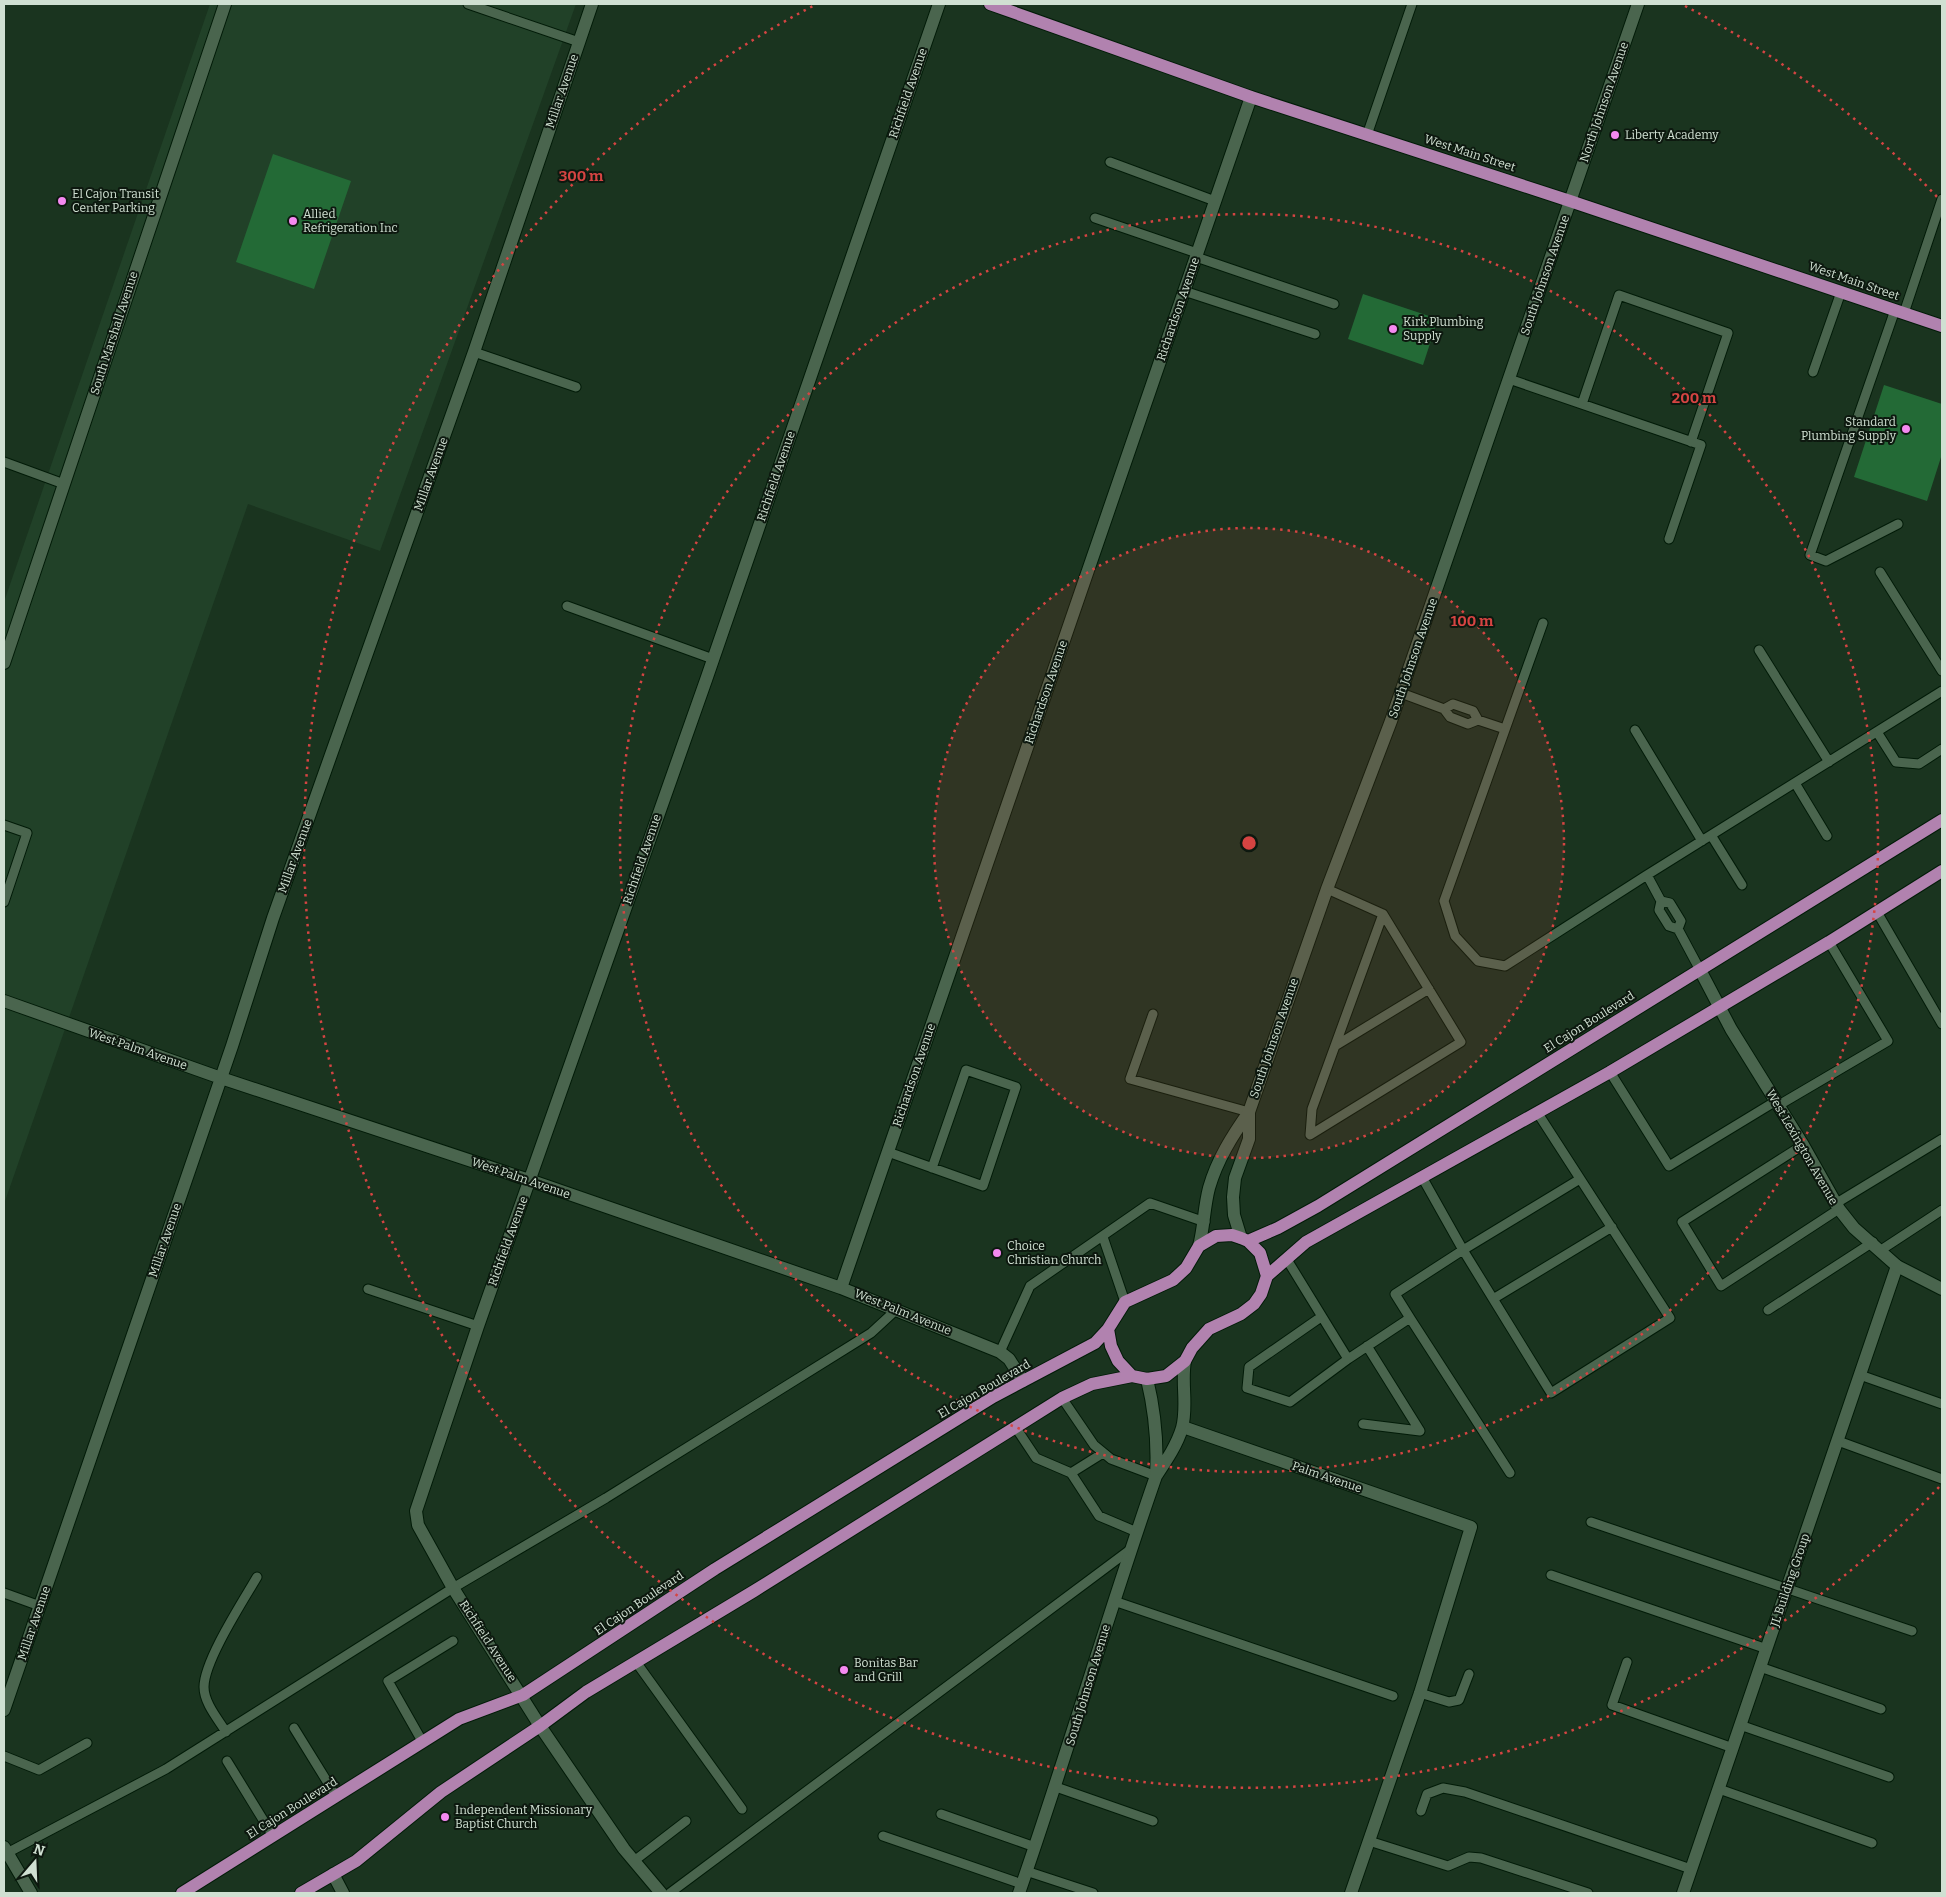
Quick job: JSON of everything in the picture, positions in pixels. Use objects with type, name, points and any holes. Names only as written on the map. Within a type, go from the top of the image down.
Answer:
[{"type":"main road","name":"West Main Street","points":[[990,4],[1251,97],[1570,201],[1942,326]]},
{"type":"main road","name":"El Cajon Boulevard","points":[[1244,1240],[1278,1228],[1318,1206],[1942,820]]},
{"type":"main road","points":[[301,1893],[356,1861],[441,1792],[540,1726],[586,1692],[754,1591],[1062,1398],[1092,1384],[1132,1376],[1146,1379],[1166,1376],[1185,1361],[1192,1348],[1209,1329],[1241,1314],[1254,1304],[1261,1294],[1267,1276],[1306,1242],[1610,1072],[1942,873]]},
{"type":"main road","points":[[1125,1302],[1173,1280],[1186,1268],[1199,1246],[1216,1236],[1232,1235],[1244,1240],[1260,1253],[1267,1276]]},
{"type":"main road","name":"El Cajon Boulevard","points":[[182,1893],[459,1719],[523,1695],[715,1569],[1023,1381],[1094,1343],[1108,1329],[1125,1302]]},
{"type":"main road","points":[[1108,1329],[1111,1346],[1118,1361],[1132,1376]]},
{"type":"street","name":"South Marshall Avenue","points":[[4,663],[225,4]]},
{"type":"street","name":"Millar Avenue","points":[[4,1710],[221,1078],[273,918],[474,352],[592,4]]},
{"type":"street","name":"Richfield Avenue","points":[[661,1893],[634,1861],[580,1787],[540,1726],[523,1695],[453,1588],[418,1525],[416,1510],[478,1326],[713,659],[939,4]]},
{"type":"street","name":"North Johnson Avenue","points":[[1570,201],[1638,4]]},
{"type":"street","name":"Richardson Avenue","points":[[841,1288],[1251,97]]},
{"type":"street","name":"South Johnson Avenue","points":[[1199,1246],[1210,1187],[1220,1159],[1231,1137],[1248,1112],[1326,889],[1401,693],[1570,201]]},
{"type":"street","name":"West Lexington Avenue","points":[[1700,970],[1731,1029],[1803,1145],[1837,1206],[1854,1228],[1877,1246],[1897,1266],[1942,1289]]},
{"type":"street","name":"West Palm Avenue","points":[[4,1002],[221,1078],[529,1180],[841,1288],[1000,1352],[1009,1360],[1023,1381]]},
{"type":"street","name":"South Johnson Avenue","points":[[1244,1240],[1234,1215],[1233,1197],[1234,1178],[1249,1139],[1248,1112]]},
{"type":"street","name":"JL Building Group","points":[[1683,1893],[1897,1266]]},
{"type":"street","name":"South Johnson Avenue","points":[[1020,1889],[1056,1787],[1114,1601],[1156,1476],[1171,1453],[1183,1427],[1182,1377],[1185,1361]]},
{"type":"street","name":"South Johnson Avenue","points":[[1146,1379],[1155,1414],[1158,1441],[1156,1476]]},
{"type":"street","name":"Palm Avenue","points":[[1183,1427],[1471,1527],[1420,1693]]},
{"type":"street","points":[[1352,1893],[1420,1693]]},
{"type":"street","points":[[5,1850],[29,1893]]},
{"type":"street","points":[[333,1874],[343,1893]]},
{"type":"lane","points":[[468,4],[579,42]]},
{"type":"lane","points":[[1367,135],[1412,4]]},
{"type":"lane","points":[[1110,162],[1215,201]]},
{"type":"lane","points":[[1898,524],[1826,561],[1810,555],[1942,199]]},
{"type":"lane","points":[[1095,218],[1334,304]]},
{"type":"lane","points":[[1184,291],[1315,334]]},
{"type":"lane","points":[[1813,372],[1841,292]]},
{"type":"lane","points":[[1582,404],[1619,295],[1728,333],[1691,442]]},
{"type":"lane","points":[[474,352],[576,387]]},
{"type":"lane","points":[[1509,379],[1701,445],[1669,539]]},
{"type":"lane","points":[[4,462],[64,484]]},
{"type":"lane","points":[[1880,572],[1942,672]]},
{"type":"lane","points":[[567,606],[713,659]]},
{"type":"lane","points":[[1543,623],[1444,901],[1455,936],[1478,961],[1504,966],[1942,691]]},
{"type":"lane","points":[[1758,650],[1829,762]]},
{"type":"lane","points":[[1401,693],[1444,709],[1450,717],[1468,724],[1478,720],[1505,729]]},
{"type":"lane","points":[[1444,709],[1453,704],[1473,711],[1478,720]]},
{"type":"lane","points":[[1635,730],[1702,841]]},
{"type":"lane","points":[[1877,732],[1896,762],[1919,764],[1942,749]]},
{"type":"lane","points":[[1795,784],[1827,836]]},
{"type":"lane","points":[[4,825],[27,833],[4,902]]},
{"type":"lane","points":[[1712,835],[1742,885]]},
{"type":"lane","points":[[1647,875],[1661,901],[1670,904],[1681,920],[1678,929],[1700,970]]},
{"type":"lane","points":[[1326,889],[1383,914],[1460,1042],[1310,1136],[1312,1109],[1383,914]]},
{"type":"lane","points":[[1877,912],[1942,1024]]},
{"type":"lane","points":[[1610,1072],[1669,1166],[1888,1041],[1829,942]]},
{"type":"lane","points":[[1335,1046],[1429,989]]},
{"type":"lane","points":[[1153,1014],[1130,1080],[1248,1112]]},
{"type":"lane","points":[[888,1152],[932,1168],[982,1186],[1016,1088],[966,1070],[932,1168]]},
{"type":"lane","points":[[1422,1177],[1463,1250],[1551,1393],[1670,1318],[1537,1112]]},
{"type":"lane","points":[[1803,1145],[1682,1222],[1720,1286],[1837,1206],[1942,1139]]},
{"type":"lane","points":[[1510,1473],[1395,1294],[1580,1179]]},
{"type":"lane","points":[[1000,1352],[1030,1286],[1150,1203],[1205,1222]]},
{"type":"lane","points":[[1768,1310],[1942,1210]]},
{"type":"lane","points":[[1493,1299],[1612,1227]]},
{"type":"lane","points":[[1103,1237],[1125,1302]]},
{"type":"lane","points":[[1286,1258],[1348,1359]]},
{"type":"lane","points":[[368,1289],[478,1326]]},
{"type":"lane","points":[[5,1850],[166,1768],[226,1732],[453,1588],[606,1498],[871,1333],[897,1309]]},
{"type":"lane","points":[[1321,1317],[1249,1367],[1247,1388],[1290,1402],[1348,1359],[1410,1318]]},
{"type":"lane","points":[[1363,1424],[1420,1431],[1367,1346]]},
{"type":"lane","points":[[1860,1375],[1942,1404]]},
{"type":"lane","points":[[1062,1398],[1094,1445],[1103,1453],[1111,1459],[1156,1476]]},
{"type":"lane","points":[[1016,1428],[1036,1458],[1071,1473],[1098,1516],[1137,1532]]},
{"type":"lane","points":[[1838,1441],[1942,1478]]},
{"type":"lane","points":[[1071,1473],[1103,1453]]},
{"type":"lane","points":[[1591,1522],[1912,1631]]},
{"type":"lane","points":[[670,1893],[1131,1549]]},
{"type":"lane","points":[[1551,1575],[1767,1648]]},
{"type":"lane","points":[[226,1732],[207,1701],[204,1687],[219,1642],[257,1577]]},
{"type":"lane","points":[[4,1593],[40,1606]]},
{"type":"lane","points":[[1114,1601],[1393,1696]]},
{"type":"lane","points":[[422,1741],[388,1681],[453,1641]]},
{"type":"lane","points":[[636,1662],[742,1809]]},
{"type":"lane","points":[[1627,1662],[1612,1705],[1733,1748]]},
{"type":"lane","points":[[1760,1667],[1881,1709]]},
{"type":"lane","points":[[1420,1693],[1449,1702],[1459,1700],[1468,1674]]},
{"type":"lane","points":[[1740,1725],[1889,1777]]},
{"type":"lane","points":[[294,1728],[336,1796]]},
{"type":"lane","points":[[4,1756],[39,1770],[87,1743]]},
{"type":"lane","points":[[227,1761],[273,1836]]},
{"type":"lane","points":[[1056,1787],[1153,1821]]},
{"type":"lane","points":[[1421,1811],[1427,1794],[1443,1788],[1465,1792],[1691,1869]]},
{"type":"lane","points":[[1719,1788],[1872,1843]]},
{"type":"lane","points":[[941,1814],[1035,1847]]},
{"type":"lane","points":[[634,1861],[686,1821]]},
{"type":"lane","points":[[883,1836],[1020,1889]]},
{"type":"lane","points":[[1369,1841],[1448,1866],[1469,1858],[1481,1858],[1588,1893]]},
{"type":"lane","points":[[1026,1871],[1093,1893]]},
{"type":"shaded area","points":[[210,4],[576,4],[380,551],[248,504],[4,1204],[4,602]]},
{"type":"building","name":"Allied Refrigeration Inc","points":[[273,154],[351,181],[314,289],[236,262]]},
{"type":"building","name":"Kirk Plumbing Supply","points":[[1363,294],[1438,319],[1423,365],[1348,339]]},
{"type":"building","name":"Standard Plumbing Supply","points":[[1884,385],[1942,404],[1942,454],[1927,501],[1854,477]]},
{"type":"place","name":"Liberty Academy","points":[[1615,135]]},
{"type":"place","name":"El Cajon Transit Center Parking","points":[[62,201]]},
{"type":"place","name":"Allied Refrigeration Inc","points":[[293,221]]},
{"type":"place","name":"Kirk Plumbing Supply","points":[[1393,329]]},
{"type":"place","name":"Standard Plumbing Supply","points":[[1906,429]]},
{"type":"place","name":"Choice Christian Church","points":[[997,1253]]},
{"type":"place","name":"Bonitas Bar and Grill","points":[[844,1670]]},
{"type":"place","name":"Independent Missionary Baptist Church","points":[[445,1817]]}]
